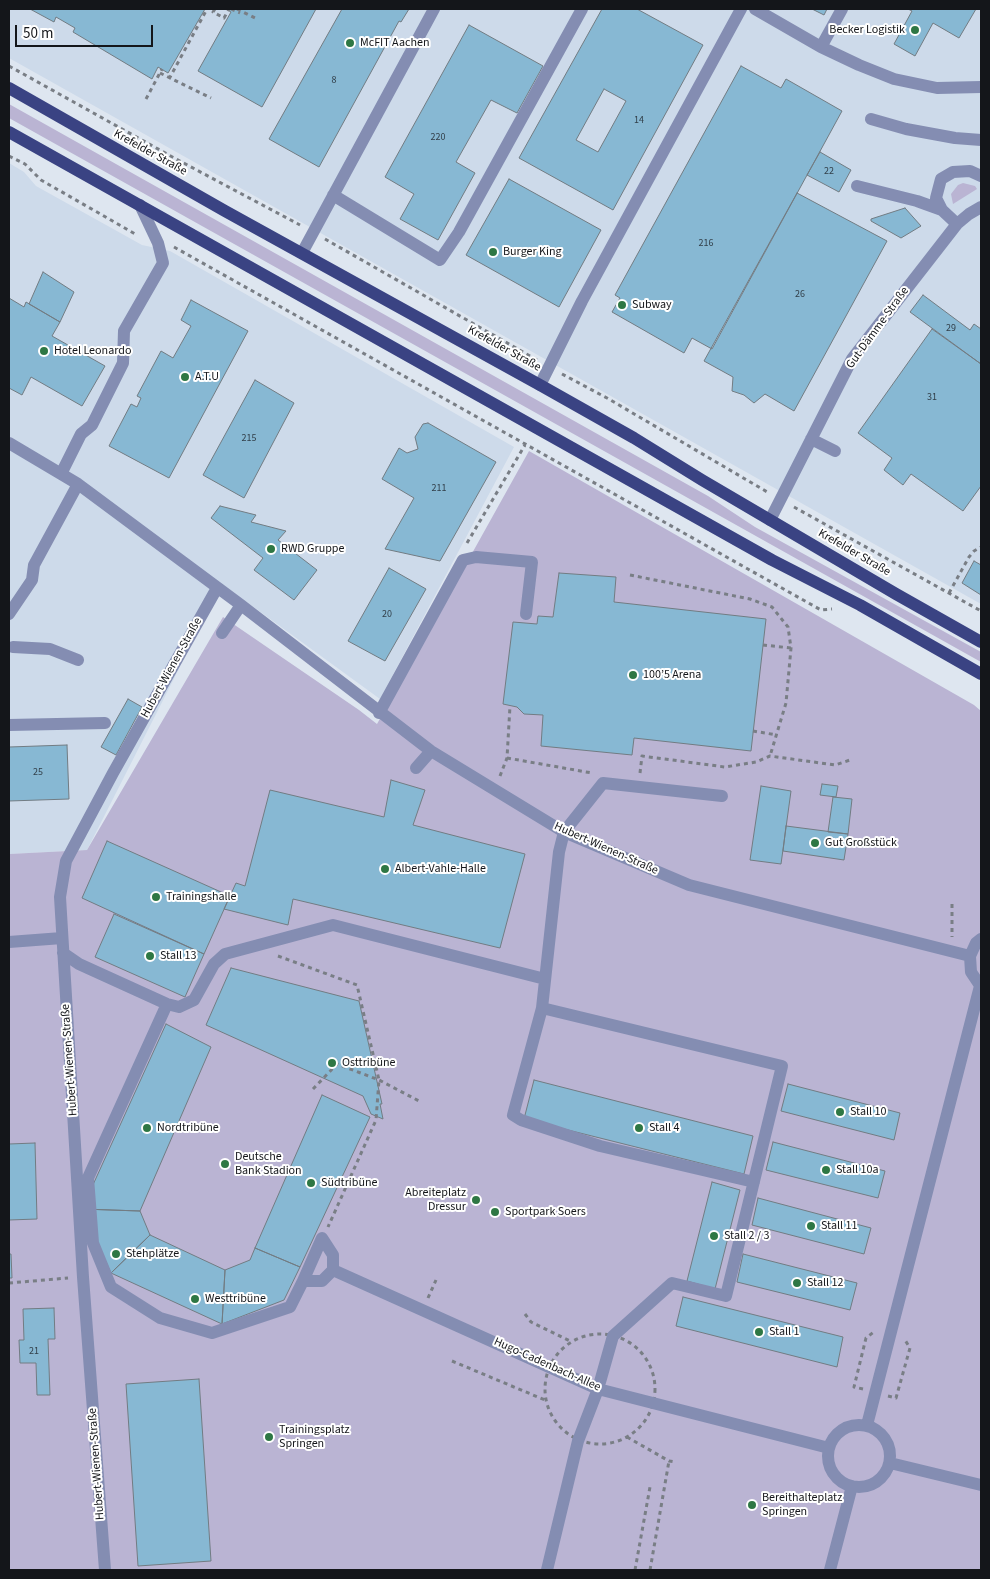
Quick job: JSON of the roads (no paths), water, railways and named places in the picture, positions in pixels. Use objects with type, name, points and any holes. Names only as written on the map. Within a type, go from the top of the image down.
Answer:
[{"type":"main road","name":"Krefelder Straße","points":[[9,88],[634,438],[770,520],[981,642]]},
{"type":"main road","points":[[9,132],[764,555],[860,605],[981,674]]},
{"type":"street","points":[[302,253],[434,9]]},
{"type":"street","points":[[333,195],[440,260],[459,232],[582,9]]},
{"type":"street","points":[[540,385],[582,301],[741,9]]},
{"type":"street","points":[[755,9],[821,47],[858,65],[894,78],[936,88],[981,87]]},
{"type":"street","points":[[821,47],[842,9]]},
{"type":"street","points":[[871,119],[906,129],[955,138],[981,140]]},
{"type":"street","points":[[956,224],[942,210],[936,198],[942,180],[953,172],[970,171],[981,176]]},
{"type":"street","points":[[858,186],[918,201],[942,210]]},
{"type":"street","points":[[61,474],[81,434],[92,425],[123,363],[124,331],[163,263],[158,243],[140,205]]},
{"type":"street","name":"Gut-Dämme-Straße","points":[[770,520],[852,359],[956,224],[981,207]]},
{"type":"street","points":[[811,439],[835,451]]},
{"type":"street","name":"Hubert-Wienen-Straße","points":[[9,443],[78,484],[241,605],[379,713],[431,751],[564,832],[689,885],[970,956]]},
{"type":"street","points":[[9,614],[32,580],[34,565],[78,484]]},
{"type":"street","points":[[379,713],[463,560],[476,557],[532,562],[526,614]]},
{"type":"street","name":"Hubert-Wienen-Straße","points":[[105,1570],[83,1277],[60,897],[66,861],[217,588]]},
{"type":"street","points":[[222,633],[241,605]]},
{"type":"street","points":[[10,645],[50,649],[78,660]]},
{"type":"street","points":[[9,725],[105,723]]},
{"type":"street","points":[[416,768],[431,751]]},
{"type":"street","points":[[722,796],[603,782],[564,832],[559,852],[542,1008],[513,1115],[521,1120],[600,1146],[754,1182]]},
{"type":"street","points":[[63,952],[80,964],[167,1004],[179,1007],[194,1000],[214,964],[225,954],[333,925],[545,979]]},
{"type":"street","points":[[9,942],[62,938]]},
{"type":"street","points":[[867,1425],[981,987],[971,972],[970,956],[976,943],[981,939]]},
{"type":"street","points":[[167,1004],[88,1178],[93,1243],[111,1287],[160,1318],[212,1333],[290,1307],[322,1238],[333,1255],[333,1270],[322,1282],[303,1281]]},
{"type":"street","points":[[542,1008],[782,1066],[726,1296],[672,1283],[613,1336],[598,1389],[578,1441],[547,1570]]},
{"type":"street","name":"Hugo-Cadenbach-Allee","points":[[333,1270],[598,1389],[829,1448]]},
{"type":"street","points":[[854,1425],[867,1425],[879,1430],[887,1440],[891,1451],[890,1463],[884,1475],[877,1482],[865,1486],[852,1486],[841,1482],[833,1474],[828,1462],[829,1448],[834,1437],[842,1429],[854,1425]]},
{"type":"street","points":[[890,1463],[981,1485]]},
{"type":"street","points":[[830,1570],[852,1486]]},
{"type":"place","name":"Becker Logistik","points":[[915,30]]},
{"type":"place","name":"McFIT Aachen","points":[[350,43]]},
{"type":"place","name":"Burger King","points":[[493,252]]},
{"type":"place","name":"Subway","points":[[622,305]]},
{"type":"place","name":"Hotel Leonardo","points":[[44,351]]},
{"type":"place","name":"A.T.U","points":[[185,377]]},
{"type":"place","name":"RWD Gruppe","points":[[271,549]]},
{"type":"place","name":"100’5 Arena","points":[[633,675]]},
{"type":"place","name":"Gut Großstück","points":[[815,843]]},
{"type":"place","name":"Albert-Vahle-Halle","points":[[385,869]]},
{"type":"place","name":"Trainingshalle","points":[[156,897]]},
{"type":"place","name":"Stall 13","points":[[150,956]]},
{"type":"place","name":"Osttribüne","points":[[332,1063]]},
{"type":"place","name":"Stall 10","points":[[840,1112]]},
{"type":"place","name":"Nordtribüne","points":[[147,1128]]},
{"type":"place","name":"Stall 4","points":[[639,1128]]},
{"type":"place","name":"Deutsche Bank Stadion","points":[[225,1164]]},
{"type":"place","name":"Stall 10a","points":[[826,1170]]},
{"type":"place","name":"Südtribüne","points":[[311,1183]]},
{"type":"place","name":"Abreiteplatz Dressur","points":[[476,1200]]},
{"type":"place","name":"Sportpark Soers","points":[[495,1212]]},
{"type":"place","name":"Stall 11","points":[[811,1226]]},
{"type":"place","name":"Stall 2 / 3","points":[[714,1236]]},
{"type":"place","name":"Stehplätze","points":[[116,1254]]},
{"type":"place","name":"Stall 12","points":[[797,1283]]},
{"type":"place","name":"Westtribüne","points":[[195,1299]]},
{"type":"place","name":"Stall 1","points":[[759,1332]]},
{"type":"place","name":"Trainingsplatz Springen","points":[[269,1437]]},
{"type":"place","name":"Bereithalteplatz Springen","points":[[752,1505]]}]
